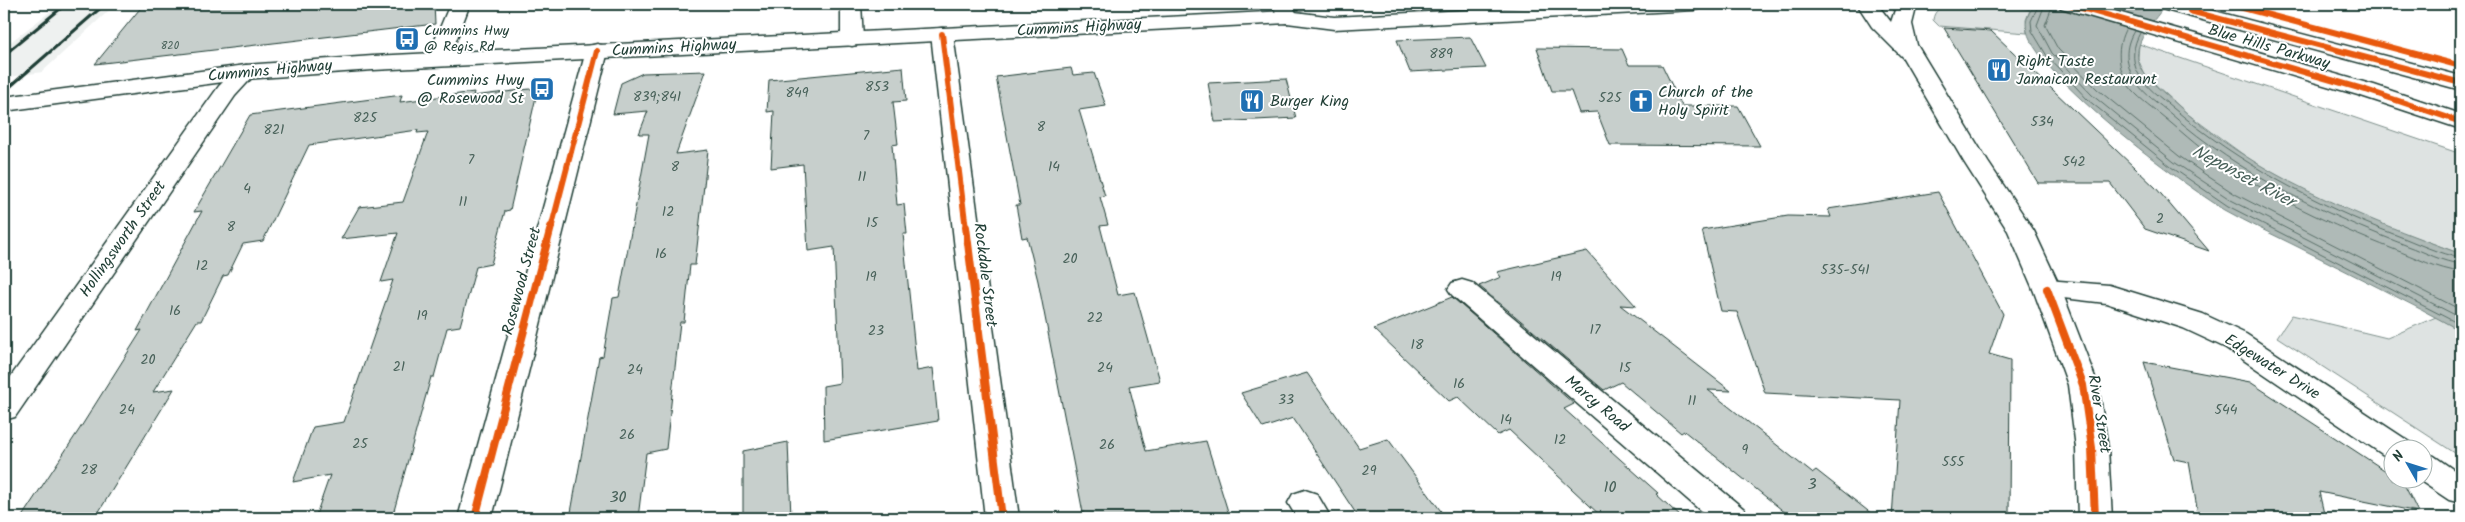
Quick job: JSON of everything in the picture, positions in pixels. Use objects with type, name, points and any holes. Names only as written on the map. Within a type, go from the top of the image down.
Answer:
[{"type":"main road","points":[[438,59],[460,4]]},
{"type":"main road","points":[[851,4],[852,39]]},
{"type":"main road","name":"Cummins Highway","points":[[4,104],[246,72],[438,59],[942,34],[1368,4]]},
{"type":"main road","name":"Cummins Highway","points":[[1285,10],[1334,23],[1694,4]]},
{"type":"main road","name":"River Street","points":[[1867,4],[1880,22],[1913,58]]},
{"type":"main road","name":"River Street","points":[[1907,4],[1902,14],[1902,35],[1913,58],[2020,231],[2047,289],[2083,385],[2092,448],[2095,518]]},
{"type":"main road","name":"Blue Hills Parkway","points":[[2068,4],[2366,90],[2461,122]]},
{"type":"main road","name":"Blue Hills Parkway","points":[[2165,4],[2461,83]]},
{"type":"main road","name":"Rockdale Street","points":[[942,34],[1002,518]]},
{"type":"main road","name":"Rosewood Street","points":[[475,518],[596,51]]},
{"type":"main road","name":"Hollingsworth Street","points":[[4,409],[228,91],[246,72]]},
{"type":"main road","name":"Marcy Road","points":[[1462,289],[1732,518]]},
{"type":"main road","name":"Edgewater Drive","points":[[2047,289],[2109,294],[2193,321],[2236,341],[2384,440]]},
{"type":"main road","points":[[2432,472],[2461,491]]},
{"type":"shaded area","points":[[60,4],[116,4],[42,72],[4,78],[4,47]]},
{"type":"shaded area","points":[[1950,4],[2007,4],[2030,10],[2026,20],[2027,33],[1939,26],[1933,20],[1936,11]]},
{"type":"shaded area","points":[[2139,44],[2461,154],[2461,254],[2385,226],[2312,195],[2252,161],[2189,115],[2145,75],[2138,59]]},
{"type":"shaded area","points":[[2292,315],[2387,338],[2436,317],[2461,331],[2461,457],[2277,337]]},
{"type":"water","name":"Neponset River","points":[[2036,4],[2166,4],[2142,37],[2139,45],[2138,60],[2147,77],[2204,127],[2272,172],[2346,208],[2461,254],[2461,331],[2400,298],[2225,210],[2177,178],[2083,101],[2057,75],[2037,51],[2027,31],[2026,24],[2029,13]]},
{"type":"building","points":[[434,4],[435,24],[95,64],[143,5]]},
{"type":"building","points":[[1944,28],[1991,31],[2156,188],[2209,251],[2145,229],[2110,183],[2038,183]]},
{"type":"building","points":[[1470,37],[1486,68],[1410,72],[1397,40]]},
{"type":"building","points":[[1537,48],[1622,49],[1629,65],[1662,65],[1682,106],[1738,106],[1760,146],[1610,145],[1597,112],[1579,113],[1571,91],[1552,91]]},
{"type":"building","points":[[903,67],[906,101],[893,102],[898,144],[892,145],[897,205],[904,204],[907,234],[903,234],[917,371],[933,368],[938,421],[824,440],[823,386],[840,383],[834,247],[808,251],[803,164],[771,168],[774,111],[767,112],[769,80]]},
{"type":"building","points":[[1071,68],[1073,75],[1094,73],[1106,106],[1079,110],[1105,196],[1100,197],[1108,225],[1100,226],[1118,295],[1135,292],[1160,381],[1129,386],[1146,451],[1206,441],[1230,518],[1084,518],[1038,281],[1027,237],[1022,238],[1016,205],[1020,205],[996,77]]},
{"type":"building","points":[[706,71],[676,154],[708,150],[695,265],[690,265],[684,322],[680,322],[666,449],[646,453],[638,518],[570,518],[599,357],[603,356],[613,298],[619,297],[649,134],[639,134],[648,111],[613,114],[621,83],[643,73]]},
{"type":"building","name":"Burger King","points":[[1286,79],[1296,118],[1215,122],[1208,83]]},
{"type":"building","points":[[538,88],[510,210],[505,211],[491,264],[476,267],[460,326],[447,328],[434,377],[431,377],[392,518],[315,518],[330,475],[293,482],[313,427],[344,422],[393,280],[381,282],[398,233],[341,239],[359,207],[403,202],[428,132],[417,133],[418,130],[309,145],[263,241],[243,244],[228,275],[223,276],[201,321],[197,321],[153,392],[174,389],[95,518],[21,518],[142,330],[137,331],[202,211],[194,212],[250,115],[402,95],[400,102],[474,92],[473,96]]},
{"type":"building","points":[[1938,192],[2003,314],[1989,354],[2010,360],[2009,518],[1892,518],[1900,400],[1765,393],[1737,312],[1721,311],[1702,230],[1788,216],[1831,217],[1828,209]]},
{"type":"building","points":[[1587,251],[1636,306],[1620,305],[1731,391],[1708,390],[1812,473],[1816,470],[1877,518],[1792,518],[1684,431],[1681,433],[1621,382],[1604,390],[1479,286],[1501,277],[1497,272]]},
{"type":"building","points":[[1452,297],[1574,404],[1564,409],[1658,493],[1656,494],[1682,518],[1603,518],[1509,430],[1498,435],[1458,397],[1449,401],[1374,329]]},
{"type":"building","points":[[2144,362],[2250,382],[2382,468],[2382,490],[2407,490],[2418,512],[2319,492],[2325,518],[2213,518],[2198,514],[2189,462],[2174,459]]},
{"type":"building","points":[[1307,373],[1359,448],[1388,439],[1446,518],[1359,518],[1293,418],[1263,428],[1241,393]]},
{"type":"building","points":[[788,442],[791,518],[743,518],[743,451]]},
{"type":"railway","points":[[4,55],[66,4]]},
{"type":"railway","points":[[4,92],[105,4]]},
{"type":"cycle path","points":[[2068,4],[2366,90],[2461,122]]},
{"type":"cycle path","points":[[2228,4],[2461,66]]},
{"type":"cycle path","points":[[2190,11],[2461,83]]},
{"type":"cycle path","points":[[942,34],[1002,518]]},
{"type":"cycle path","points":[[475,518],[597,51]]},
{"type":"cycle path","points":[[2047,289],[2083,385],[2092,448],[2095,518]]},
{"type":"place","name":"Cummins Hwy @ Regis Rd","points":[[407,39]]},
{"type":"place","name":"Right Taste Jamaican Restaurant","points":[[1999,70]]},
{"type":"place","name":"Cummins Hwy @ Rosewood St","points":[[542,89]]},
{"type":"place","name":"Burger King","points":[[1252,101]]},
{"type":"place","name":"Church of the Holy Spirit","points":[[1641,101]]}]
